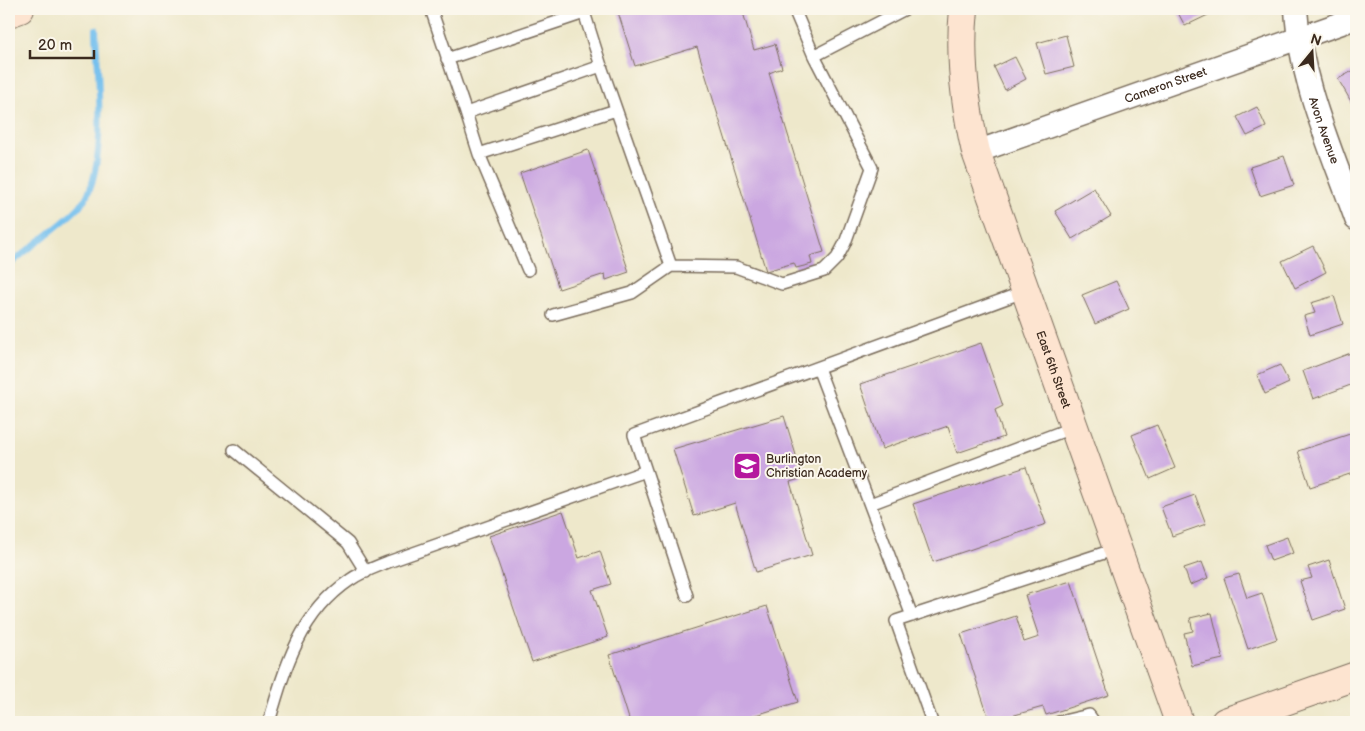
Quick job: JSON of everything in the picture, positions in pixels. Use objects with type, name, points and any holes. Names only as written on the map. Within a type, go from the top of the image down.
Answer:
[{"type":"street","points":[[9,13],[20,9]]},
{"type":"street","name":"East 6th Street","points":[[964,9],[961,51],[967,115],[976,152],[1179,722]]},
{"type":"street","name":"Avon Avenue","points":[[1296,9],[1298,37],[1309,83],[1356,219]]},
{"type":"street","name":"Cameron Street","points":[[976,152],[1188,79],[1298,37],[1356,18]]},
{"type":"street","points":[[1225,722],[1356,676]]},
{"type":"lane","points":[[431,9],[479,154],[528,270]]},
{"type":"lane","points":[[553,315],[632,293],[671,266],[736,267],[782,284],[824,271],[838,258],[872,168],[814,56],[794,9]]},
{"type":"lane","points":[[814,56],[905,9]]},
{"type":"lane","points":[[447,59],[583,11],[671,266]]},
{"type":"lane","points":[[466,113],[601,66]]},
{"type":"lane","points":[[479,154],[616,110]]},
{"type":"lane","points":[[688,596],[634,435],[1026,291]]},
{"type":"lane","points":[[818,368],[912,616]]},
{"type":"lane","points":[[870,504],[1074,428]]},
{"type":"lane","points":[[234,450],[348,543],[366,572]]},
{"type":"lane","points":[[269,722],[294,644],[317,610],[351,580],[388,562],[646,471]]},
{"type":"lane","points":[[932,722],[896,622],[1116,549]]},
{"type":"lane","points":[[1059,722],[1089,714],[1094,722]]},
{"type":"building","points":[[617,9],[742,9],[754,50],[775,44],[782,68],[769,73],[824,252],[810,256],[812,264],[796,268],[794,263],[766,271],[697,47],[635,66]]},
{"type":"building","points":[[1176,9],[1207,9],[1210,14],[1185,26]]},
{"type":"building","points":[[1066,35],[1074,67],[1046,74],[1037,43]]},
{"type":"building","points":[[1015,57],[1026,79],[1005,90],[994,67]]},
{"type":"building","points":[[1356,69],[1356,110],[1338,79]]},
{"type":"building","points":[[1257,107],[1266,127],[1247,136],[1237,117]]},
{"type":"building","points":[[588,150],[629,272],[606,280],[605,274],[559,289],[520,173]]},
{"type":"building","points":[[1284,156],[1294,185],[1260,196],[1250,167]]},
{"type":"building","points":[[1094,188],[1111,216],[1072,239],[1055,211]]},
{"type":"building","points":[[1313,246],[1326,272],[1295,288],[1282,261]]},
{"type":"building","points":[[1116,281],[1129,309],[1095,324],[1082,295]]},
{"type":"building","points":[[1334,296],[1343,324],[1310,335],[1304,316],[1315,313],[1311,303]]},
{"type":"building","points":[[981,343],[1003,406],[995,410],[1004,437],[957,453],[948,426],[882,449],[860,384]]},
{"type":"building","points":[[1356,351],[1356,383],[1313,399],[1303,371]]},
{"type":"building","points":[[1280,365],[1289,383],[1265,394],[1257,375]]},
{"type":"building","points":[[784,416],[803,478],[790,482],[812,555],[756,572],[735,503],[694,516],[673,449]]},
{"type":"building","points":[[1157,425],[1175,468],[1150,479],[1132,435]]},
{"type":"building","points":[[1356,432],[1356,472],[1310,487],[1298,451]]},
{"type":"building","points":[[1026,467],[1046,524],[933,562],[913,504]]},
{"type":"building","points":[[1195,495],[1206,524],[1172,536],[1161,507]]},
{"type":"building","points":[[563,511],[579,558],[600,551],[611,584],[592,590],[608,637],[532,662],[489,536]]},
{"type":"building","points":[[1287,537],[1293,553],[1271,561],[1265,545]]},
{"type":"building","points":[[1329,560],[1345,609],[1313,620],[1300,581],[1312,578],[1308,567]]},
{"type":"building","points":[[1202,562],[1208,578],[1190,585],[1184,568]]},
{"type":"building","points":[[1239,574],[1247,598],[1262,593],[1277,639],[1248,649],[1224,578]]},
{"type":"building","points":[[1071,581],[1109,695],[1046,715],[1043,707],[990,722],[961,634],[1016,616],[1024,642],[1039,637],[1025,595]]},
{"type":"building","points":[[767,606],[798,702],[733,722],[630,722],[609,655]]},
{"type":"building","points":[[1212,613],[1223,659],[1192,666],[1184,633],[1193,631],[1190,618]]},
{"type":"waterway","points":[[9,266],[71,215],[89,192],[95,172],[100,122],[96,29]]},
{"type":"place","name":"Burlington Christian Academy","points":[[747,466]]}]
